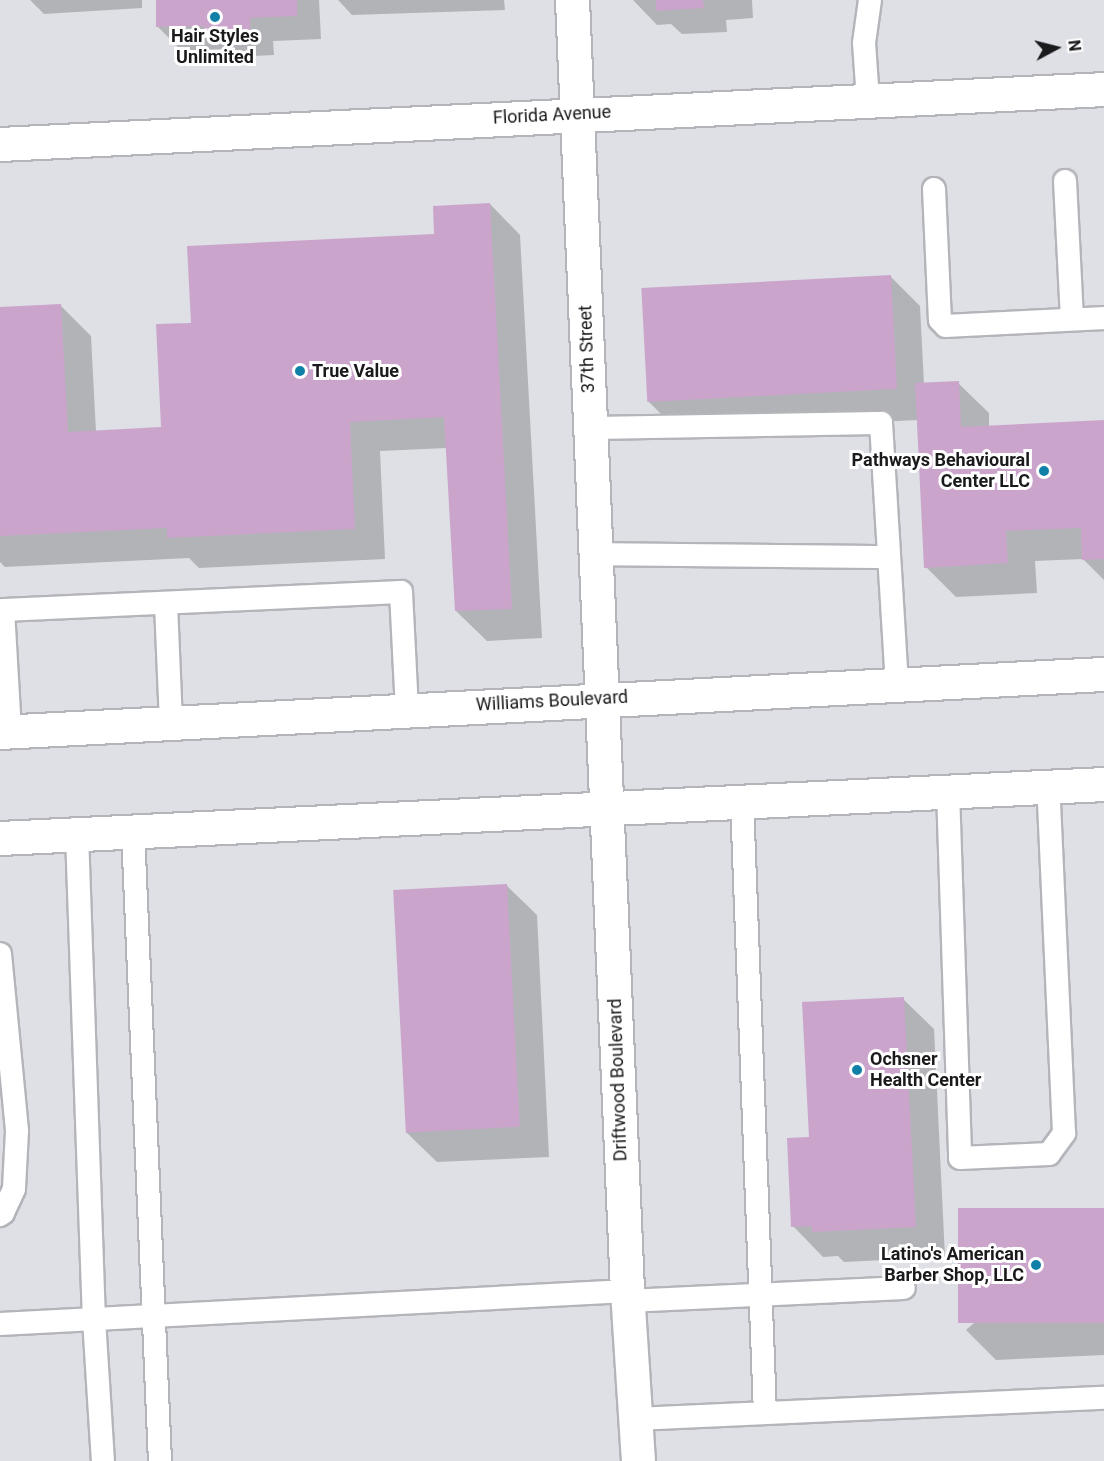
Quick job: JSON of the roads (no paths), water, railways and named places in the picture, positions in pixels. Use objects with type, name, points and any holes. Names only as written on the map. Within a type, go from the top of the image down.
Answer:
[{"type":"street","name":"37th Street","points":[[572,0],[602,699]]},
{"type":"street","name":"Florida Avenue","points":[[0,144],[1104,89]]},
{"type":"street","name":"Williams Boulevard","points":[[5,731],[1104,674]]},
{"type":"street","name":"Driftwood Boulevard","points":[[602,699],[627,1296],[638,1461]]},
{"type":"street","points":[[0,838],[1104,784]]},
{"type":"lane","points":[[868,100],[864,43],[870,0]]},
{"type":"lane","points":[[1065,181],[1072,319]]},
{"type":"lane","points":[[934,189],[940,320],[946,326],[1104,318]]},
{"type":"lane","points":[[591,428],[881,423],[897,684]]},
{"type":"lane","points":[[596,554],[889,557]]},
{"type":"lane","points":[[5,731],[3,610],[401,592],[408,709]]},
{"type":"lane","points":[[166,603],[171,722]]},
{"type":"lane","points":[[948,791],[960,1158],[1049,1154],[1064,1133],[1048,786]]},
{"type":"lane","points":[[742,801],[765,1413]]},
{"type":"lane","points":[[134,831],[160,1461]]},
{"type":"lane","points":[[77,834],[94,1319],[103,1461]]},
{"type":"lane","points":[[0,954],[17,1131],[14,1189],[0,1215]]},
{"type":"lane","points":[[0,1324],[627,1296],[760,1296],[904,1288]]},
{"type":"lane","points":[[635,1419],[1104,1398]]},
{"type":"place","name":"Hair Styles Unlimited","points":[[215,17]]},
{"type":"place","name":"True Value","points":[[300,371]]},
{"type":"place","name":"Pathways Behavioural Center LLC","points":[[1044,471]]},
{"type":"place","name":"Ochsner Health Center","points":[[857,1070]]},
{"type":"place","name":"Latino's American Barber Shop, LLC","points":[[1036,1265]]}]
